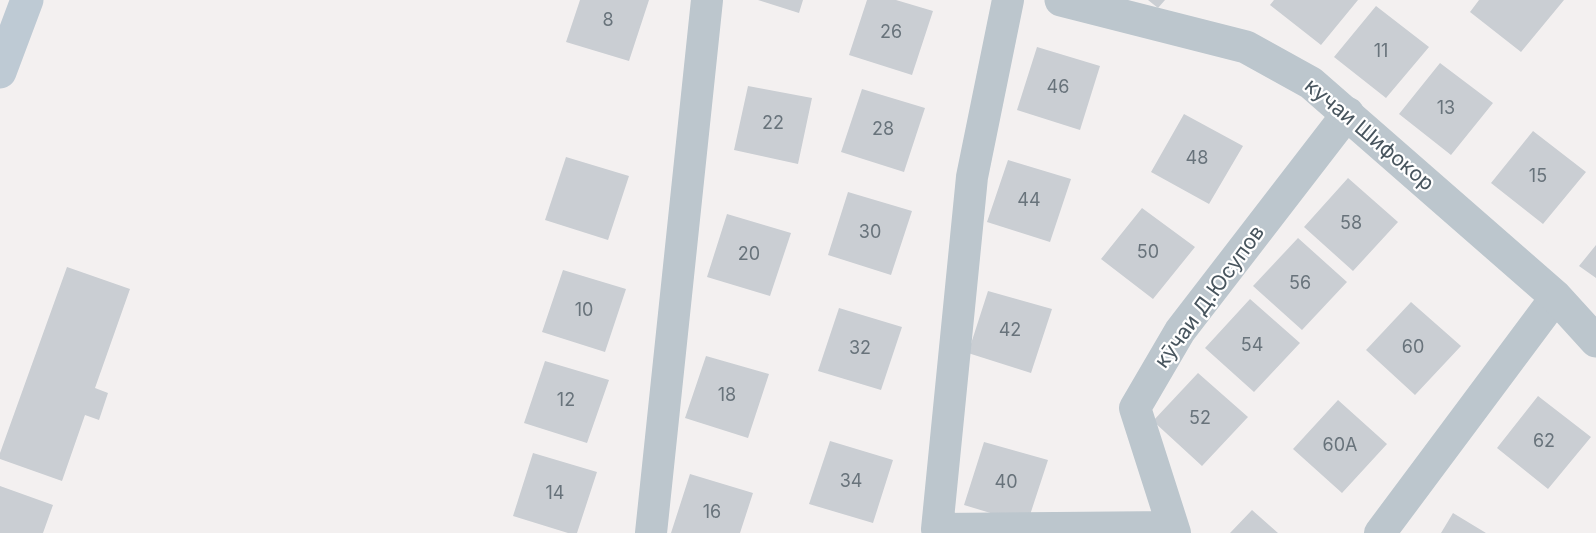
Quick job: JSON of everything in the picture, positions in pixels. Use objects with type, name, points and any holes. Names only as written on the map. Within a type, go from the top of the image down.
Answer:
[{"type":"main road","points":[[0,72],[27,0]]},
{"type":"street","points":[[651,533],[707,0]]},
{"type":"street","points":[[1008,0],[972,177],[937,529],[1174,530]]},
{"type":"street","name":"кучаи Шифокор","points":[[1072,1],[1246,47],[1311,83],[1556,297],[1596,341]]},
{"type":"street","name":"кӯчаи Д.Юсупов","points":[[1174,530],[1135,408],[1180,331],[1348,113]]},
{"type":"street","points":[[1380,533],[1556,297]]},
{"type":"building","points":[[580,0],[649,0],[629,61],[566,42]]},
{"type":"building","points":[[758,0],[803,0],[799,13]]},
{"type":"building","points":[[867,0],[896,0],[933,11],[912,75],[849,55]]},
{"type":"building","points":[[1148,0],[1165,0],[1158,8]]},
{"type":"building","points":[[1274,0],[1358,0],[1321,45],[1270,5]]},
{"type":"building","points":[[1479,0],[1564,0],[1521,52],[1470,12]]},
{"type":"building","points":[[1376,6],[1429,47],[1386,98],[1334,57]]},
{"type":"building","points":[[1037,47],[1100,66],[1080,130],[1017,110]]},
{"type":"building","points":[[1440,63],[1493,103],[1451,155],[1399,114]]},
{"type":"building","points":[[748,86],[812,98],[798,164],[734,150]]},
{"type":"building","points":[[862,89],[925,108],[904,172],[841,152]]},
{"type":"building","points":[[1184,114],[1243,146],[1209,204],[1151,172]]},
{"type":"building","points":[[1533,131],[1586,172],[1543,224],[1491,183]]},
{"type":"building","points":[[566,157],[629,176],[608,240],[545,220]]},
{"type":"building","points":[[1008,160],[1071,179],[1050,242],[987,222]]},
{"type":"building","points":[[1348,178],[1398,222],[1353,271],[1304,227]]},
{"type":"building","points":[[848,192],[912,211],[891,275],[828,255]]},
{"type":"building","points":[[1142,208],[1195,247],[1153,299],[1101,259]]},
{"type":"building","points":[[727,214],[791,233],[770,296],[707,277]]},
{"type":"building","points":[[1298,238],[1347,282],[1302,330],[1253,286]]},
{"type":"building","points":[[1596,245],[1596,278],[1579,266]]},
{"type":"building","points":[[67,267],[130,289],[95,388],[108,393],[99,420],[85,415],[62,481],[0,459],[0,453]]},
{"type":"building","points":[[563,270],[626,289],[605,352],[542,332]]},
{"type":"building","points":[[988,291],[1052,309],[1031,373],[968,353]]},
{"type":"building","points":[[1250,299],[1300,343],[1254,392],[1205,348]]},
{"type":"building","points":[[1411,302],[1461,346],[1415,395],[1366,350]]},
{"type":"building","points":[[839,308],[902,327],[881,390],[818,371]]},
{"type":"building","points":[[706,356],[769,374],[748,438],[685,418]]},
{"type":"building","points":[[545,361],[609,380],[587,443],[524,423]]},
{"type":"building","points":[[1198,373],[1248,417],[1202,466],[1153,421]]},
{"type":"building","points":[[1538,396],[1591,437],[1548,489],[1497,448]]},
{"type":"building","points":[[1338,400],[1387,444],[1342,493],[1293,449]]},
{"type":"building","points":[[830,441],[893,460],[873,523],[809,504]]},
{"type":"building","points":[[984,442],[1048,460],[1027,524],[964,505]]},
{"type":"building","points":[[533,453],[597,472],[577,533],[568,533],[513,516]]},
{"type":"building","points":[[690,474],[753,493],[740,533],[671,533]]},
{"type":"building","points":[[0,486],[53,505],[43,533],[0,533]]},
{"type":"building","points":[[1252,510],[1278,533],[1230,533]]},
{"type":"building","points":[[1453,513],[1486,533],[1441,533]]}]
